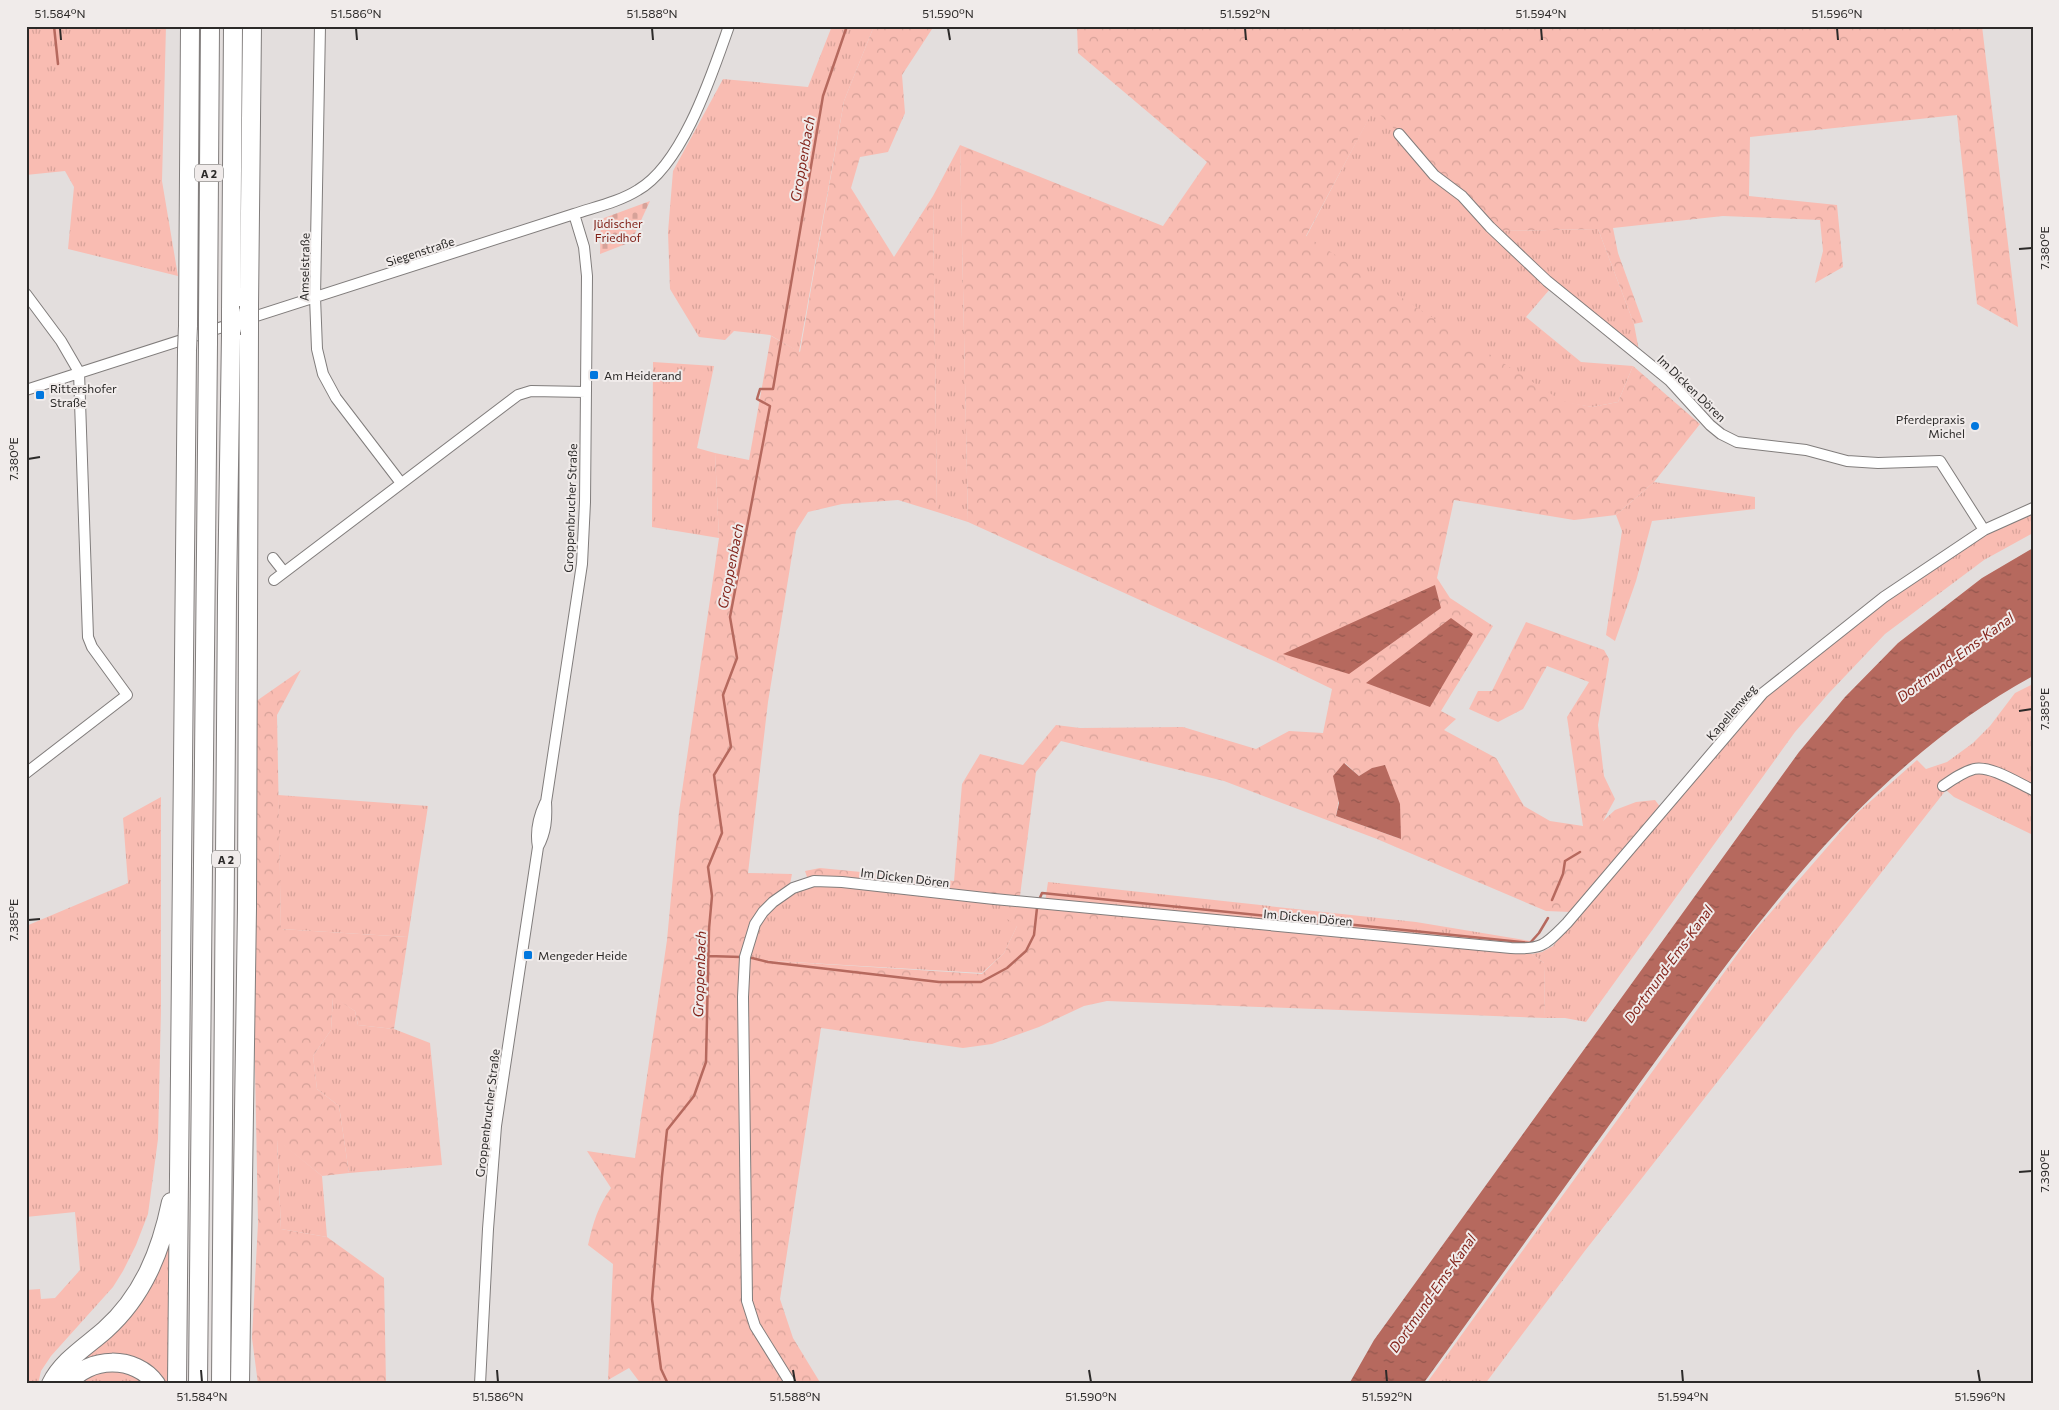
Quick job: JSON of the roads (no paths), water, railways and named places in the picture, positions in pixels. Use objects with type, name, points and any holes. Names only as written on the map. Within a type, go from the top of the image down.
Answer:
[{"type":"highway","points":[[177,1384],[190,26]]},
{"type":"highway","name":"A 2","points":[[198,1384],[210,26]]},
{"type":"highway","name":"A 2","points":[[221,1384],[227,606],[232,335],[233,26]]},
{"type":"highway","points":[[240,1384],[247,908],[252,26]]},
{"type":"highway","points":[[51,1384],[68,1362],[118,1317],[144,1281],[155,1260],[167,1220],[179,1154]]},
{"type":"highway","points":[[241,1310],[253,1384]]},
{"type":"highway","points":[[68,1384],[81,1372],[93,1366],[115,1362],[136,1367],[146,1373],[156,1384]]},
{"type":"street","name":"Amselstraße","points":[[320,26],[315,297],[316,350],[323,374],[336,398],[400,483]]},
{"type":"street","name":"Siegenstraße","points":[[26,390],[574,214],[626,197],[640,190],[660,173],[675,151],[705,93],[729,26]]},
{"type":"street","name":"Im Dicken Dören","points":[[1399,134],[1434,175],[1462,196],[1490,227],[1547,281],[1669,380],[1710,425],[1721,434],[1737,442],[1806,450],[1847,461],[1878,463],[1940,460],[1984,530]]},
{"type":"street","name":"Groppenbrucher Straße","points":[[480,1384],[488,1229],[496,1126],[538,847],[536,835],[538,816],[546,802],[582,564],[585,502],[586,259],[574,214]]},
{"type":"street","points":[[26,294],[61,341],[79,372],[88,637],[92,647],[127,695],[26,773]]},
{"type":"street","points":[[274,580],[518,395],[531,392],[586,392]]},
{"type":"street","name":"Kapellenweg","points":[[1539,947],[1549,941],[1567,923],[1763,694],[1884,597],[1984,530],[2033,508]]},
{"type":"street","points":[[273,558],[284,572]]},
{"type":"street","points":[[1943,786],[1962,773],[1976,768],[1996,772],[2033,790]]},
{"type":"street","name":"Im Dicken Dören","points":[[790,1384],[755,1326],[747,1301],[743,997],[745,956],[755,924],[772,902],[792,888],[814,881],[842,882],[994,899],[1501,948],[1527,949],[1539,947]]},
{"type":"water","name":"Dortmund-Ems-Kanal","points":[[2033,548],[2033,676],[1972,714],[1915,757],[1863,806],[1814,857],[1723,969],[1423,1384],[1349,1384],[1374,1340],[1799,752],[1845,697],[1898,643],[1982,578]]},
{"type":"water","points":[[1435,585],[1441,608],[1349,674],[1283,654]]},
{"type":"water","points":[[1451,618],[1473,634],[1430,707],[1366,683]]},
{"type":"water","points":[[1344,763],[1359,776],[1372,768],[1385,765],[1400,804],[1401,839],[1336,816],[1339,803],[1333,776]]},
{"type":"waterway","points":[[54,26],[58,64]]},
{"type":"waterway","name":"Groppenbach","points":[[668,1384],[661,1369],[652,1299],[662,1176],[667,1130],[694,1096],[706,1062],[709,929],[712,896],[708,867],[722,833],[714,775],[731,747],[723,695],[737,658],[730,617],[770,406],[757,399],[760,389],[773,389],[823,96],[847,26]]},
{"type":"waterway","points":[[1552,900],[1563,874],[1565,861],[1580,852]]},
{"type":"waterway","points":[[1039,900],[1042,893],[1530,943],[1548,918]]},
{"type":"waterway","points":[[748,957],[768,962],[939,982],[981,982],[1007,968],[1026,951],[1034,935],[1037,908]]},
{"type":"waterway","points":[[708,956],[741,957]]},
{"type":"place","name":"Am Heiderand","points":[[594,375]]},
{"type":"place","name":"Rittershofer Straße","points":[[40,395]]},
{"type":"place","name":"Pferdepraxis Michel","points":[[1975,426]]},
{"type":"place","name":"Mengeder Heide","points":[[528,955]]},
{"type":"park label","name":"Jüdischer Friedhof","points":[[618,230]]}]
